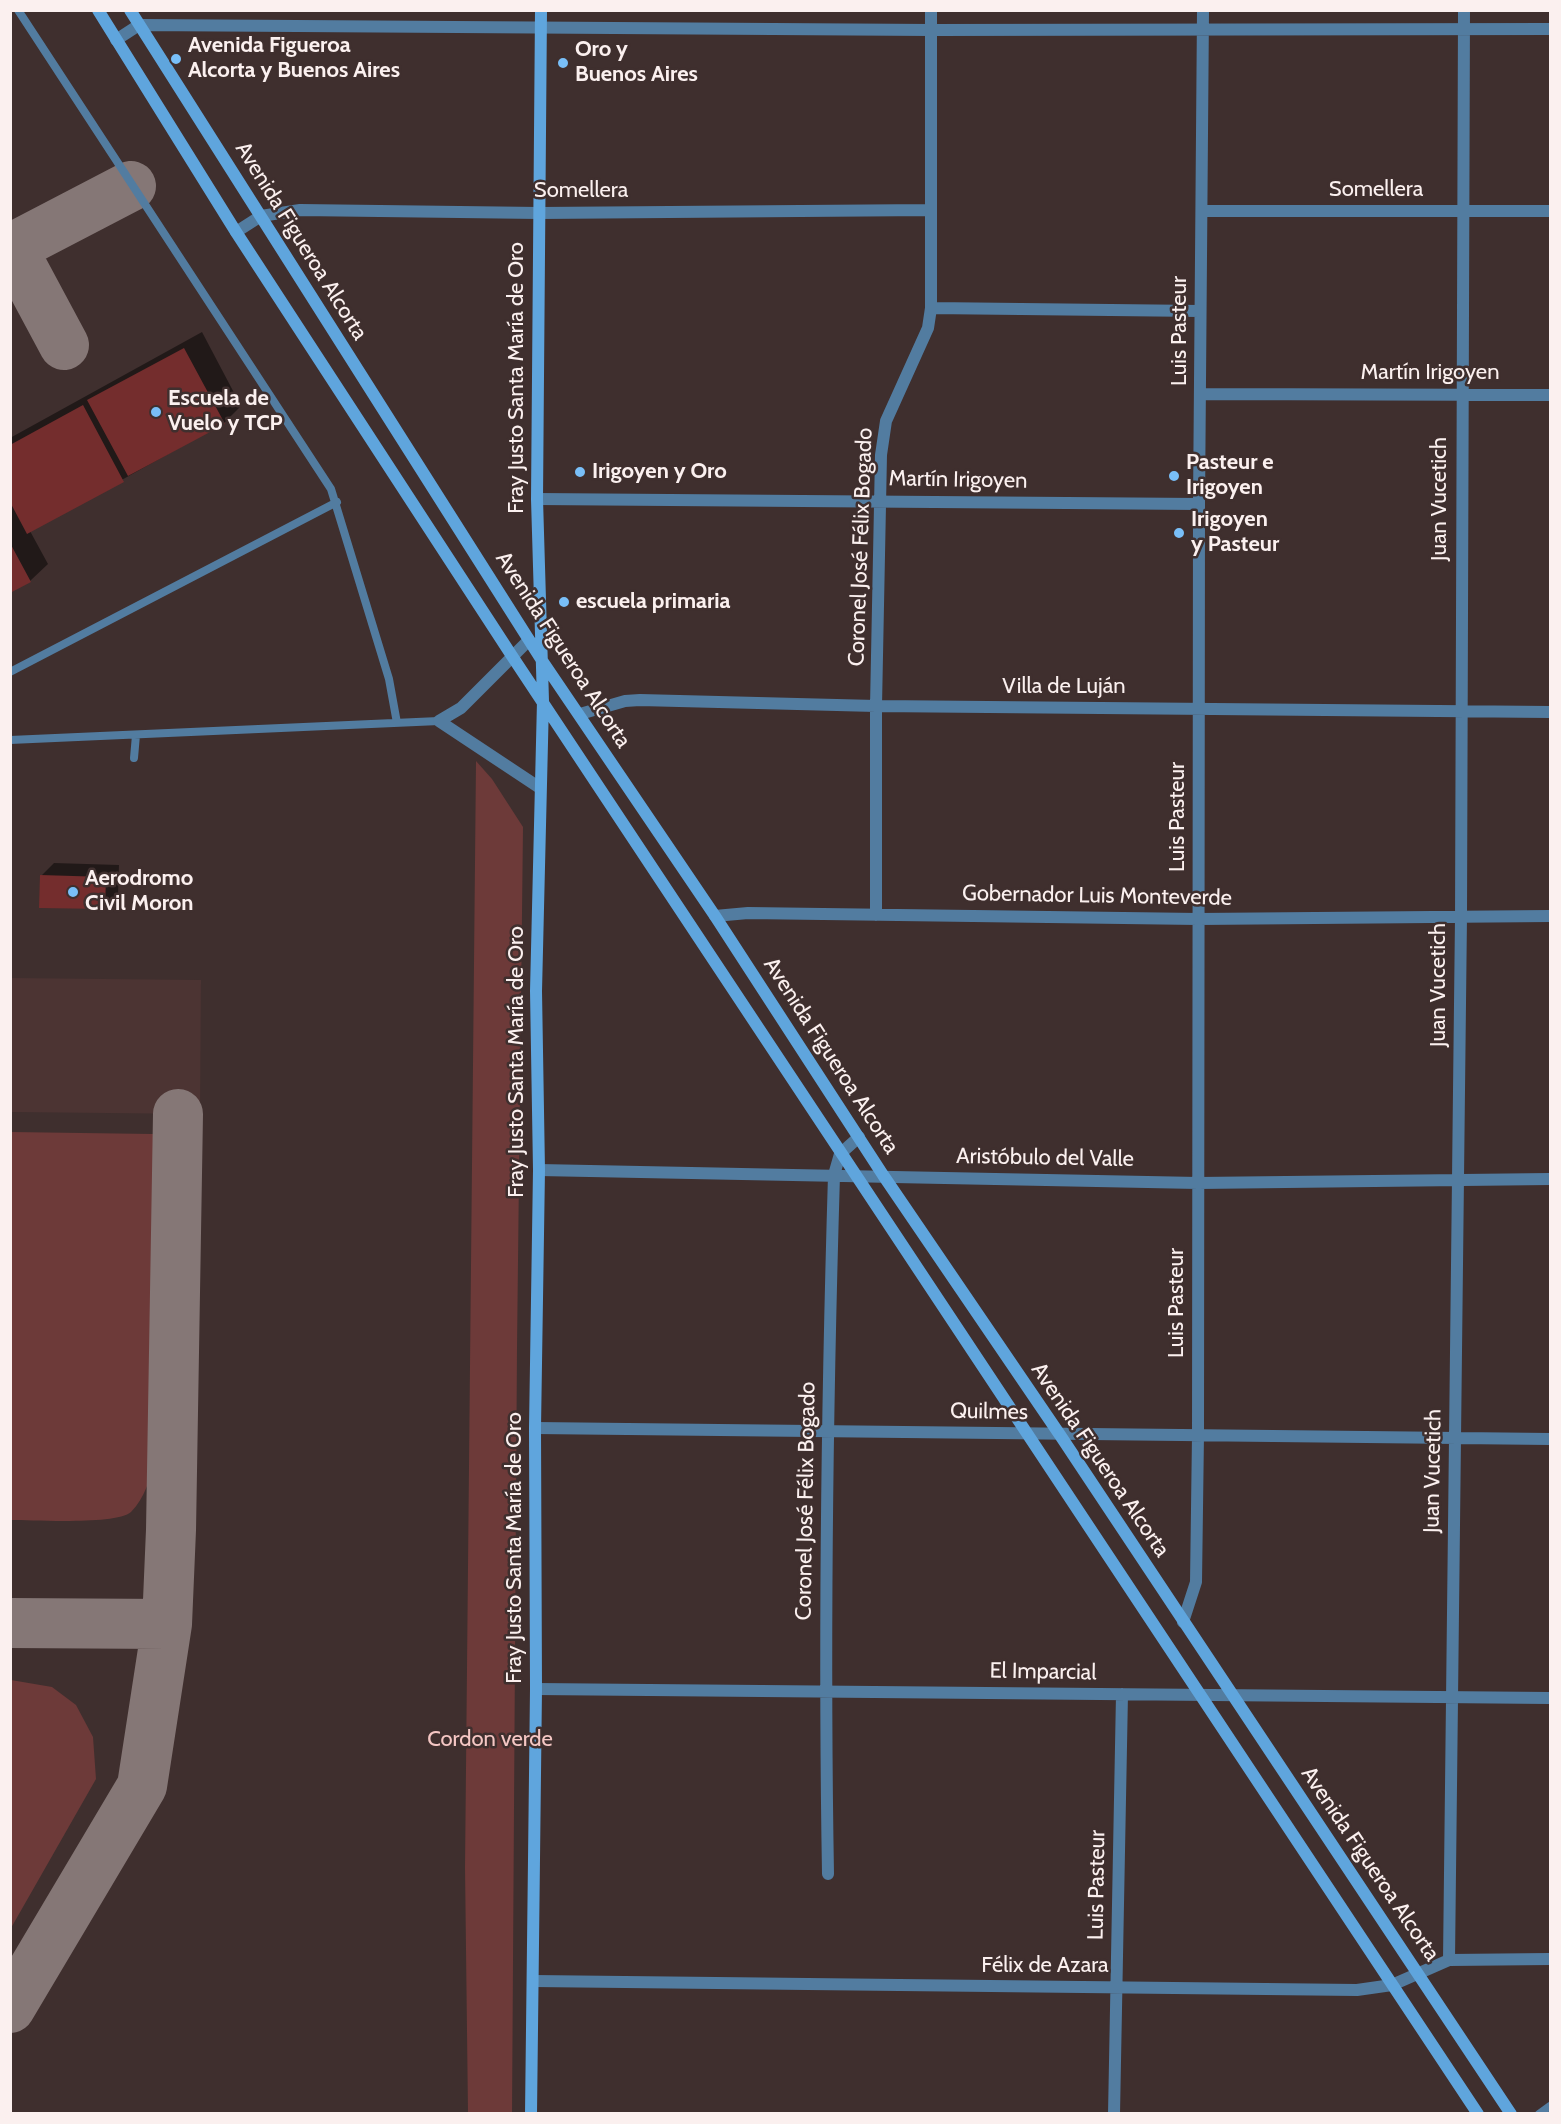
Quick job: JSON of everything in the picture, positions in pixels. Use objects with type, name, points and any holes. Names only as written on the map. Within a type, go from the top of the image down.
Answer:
[{"type":"main road","name":"Avenida Figueroa Alcorta","points":[[98,10],[236,232],[512,656],[840,1155],[856,1175],[1478,2114]]},
{"type":"main road","name":"Avenida Figueroa Alcorta","points":[[130,10],[543,662],[715,916],[883,1175],[1060,1435],[1511,2114]]},
{"type":"main road","name":"Fray Justo Santa María de Oro","points":[[531,2114],[536,1689],[535,1428],[539,1170],[536,991],[543,701],[537,499],[541,10]]},
{"type":"street","name":"Coronel José Félix Bogado","points":[[876,915],[879,501],[886,421],[928,328],[931,308],[931,10]]},
{"type":"street","name":"Luis Pasteur","points":[[1183,1622],[1196,1582],[1198,1435],[1199,504],[1203,10]]},
{"type":"street","name":"Juan Vucetich","points":[[1449,1960],[1459,1179],[1464,10]]},
{"type":"street","points":[[116,40],[139,25],[931,30],[1551,29]]},
{"type":"street","name":"Somellera","points":[[236,232],[261,216],[300,210],[539,213],[931,210]]},
{"type":"street","name":"Somellera","points":[[1202,211],[1551,211]]},
{"type":"street","points":[[931,308],[1200,312]]},
{"type":"street","name":"Martín Irigoyen","points":[[1201,394],[1551,395]]},
{"type":"street","name":"Martín Irigoyen","points":[[537,499],[1199,504]]},
{"type":"street","points":[[529,640],[461,708],[439,722],[540,788]]},
{"type":"street","name":"Villa de Luján","points":[[580,714],[632,701],[876,706],[1551,712]]},
{"type":"street","name":"Gobernador Luis Monteverde","points":[[715,916],[748,913],[1198,919],[1551,916]]},
{"type":"street","name":"Coronel José Félix Bogado","points":[[828,1874],[825,1690],[826,1430],[834,1174],[840,1155],[859,1137]]},
{"type":"street","name":"Aristóbulo del Valle","points":[[539,1170],[834,1174],[1198,1183],[1551,1179]]},
{"type":"street","name":"Quilmes","points":[[535,1428],[826,1430],[1060,1435],[1551,1438]]},
{"type":"street","name":"El Imparcial","points":[[536,1689],[1198,1693],[1551,1698]]},
{"type":"street","name":"Luis Pasteur","points":[[1114,2114],[1122,1694]]},
{"type":"street","name":"Félix de Azara","points":[[533,1981],[1357,1990],[1392,1985],[1449,1960],[1551,1959]]},
{"type":"lane","points":[[18,10],[337,502],[389,679],[397,723]]},
{"type":"lane","points":[[10,672],[337,502]]},
{"type":"lane","points":[[10,740],[439,722]]},
{"type":"lane","points":[[134,758],[136,735]]},
{"type":"lane","points":[[1539,2114],[1551,2106]]},
{"type":"shaded area","points":[[11,978],[201,980],[200,1114],[11,1112]]},
{"type":"green space","name":"Cordon verde","points":[[476,761],[492,779],[523,827],[512,2114],[468,2113],[465,1867]]},
{"type":"green space","points":[[11,1132],[153,1134],[155,1461],[140,1501],[131,1512],[123,1516],[93,1520],[11,1520]]},
{"type":"green space","points":[[11,1680],[52,1687],[76,1705],[93,1737],[96,1779],[11,1928]]},
{"type":"building","name":"Escuela de Vuelo y TCP","points":[[184,348],[225,424],[128,476],[87,400]]},
{"type":"building","points":[[83,405],[124,482],[27,534],[10,502],[10,445]]},
{"type":"building","points":[[10,543],[31,582],[10,593]]},
{"type":"building","name":"Aerodromo Civil Moron","points":[[40,875],[106,877],[105,909],[39,908]]},
{"type":"taxiway","points":[[10,249],[131,186]]},
{"type":"taxiway","points":[[12,248],[64,345]]},
{"type":"taxiway","points":[[10,2008],[142,1786],[167,1624],[171,1530],[178,1114]]},
{"type":"taxiway","points":[[10,1623],[167,1624]]},
{"type":"place","name":"Avenida Figueroa Alcorta y Buenos Aires","points":[[176,59]]},
{"type":"place","name":"Oro y Buenos Aires","points":[[563,63]]},
{"type":"place","name":"Escuela de Vuelo y TCP","points":[[156,412]]},
{"type":"place","name":"Irigoyen y Oro","points":[[580,472]]},
{"type":"place","name":"Pasteur e Irigoyen","points":[[1174,476]]},
{"type":"place","name":"Irigoyen y Pasteur","points":[[1179,533]]},
{"type":"place","name":"escuela primaria","points":[[564,602]]},
{"type":"place","name":"Aerodromo Civil Moron","points":[[73,892]]}]
